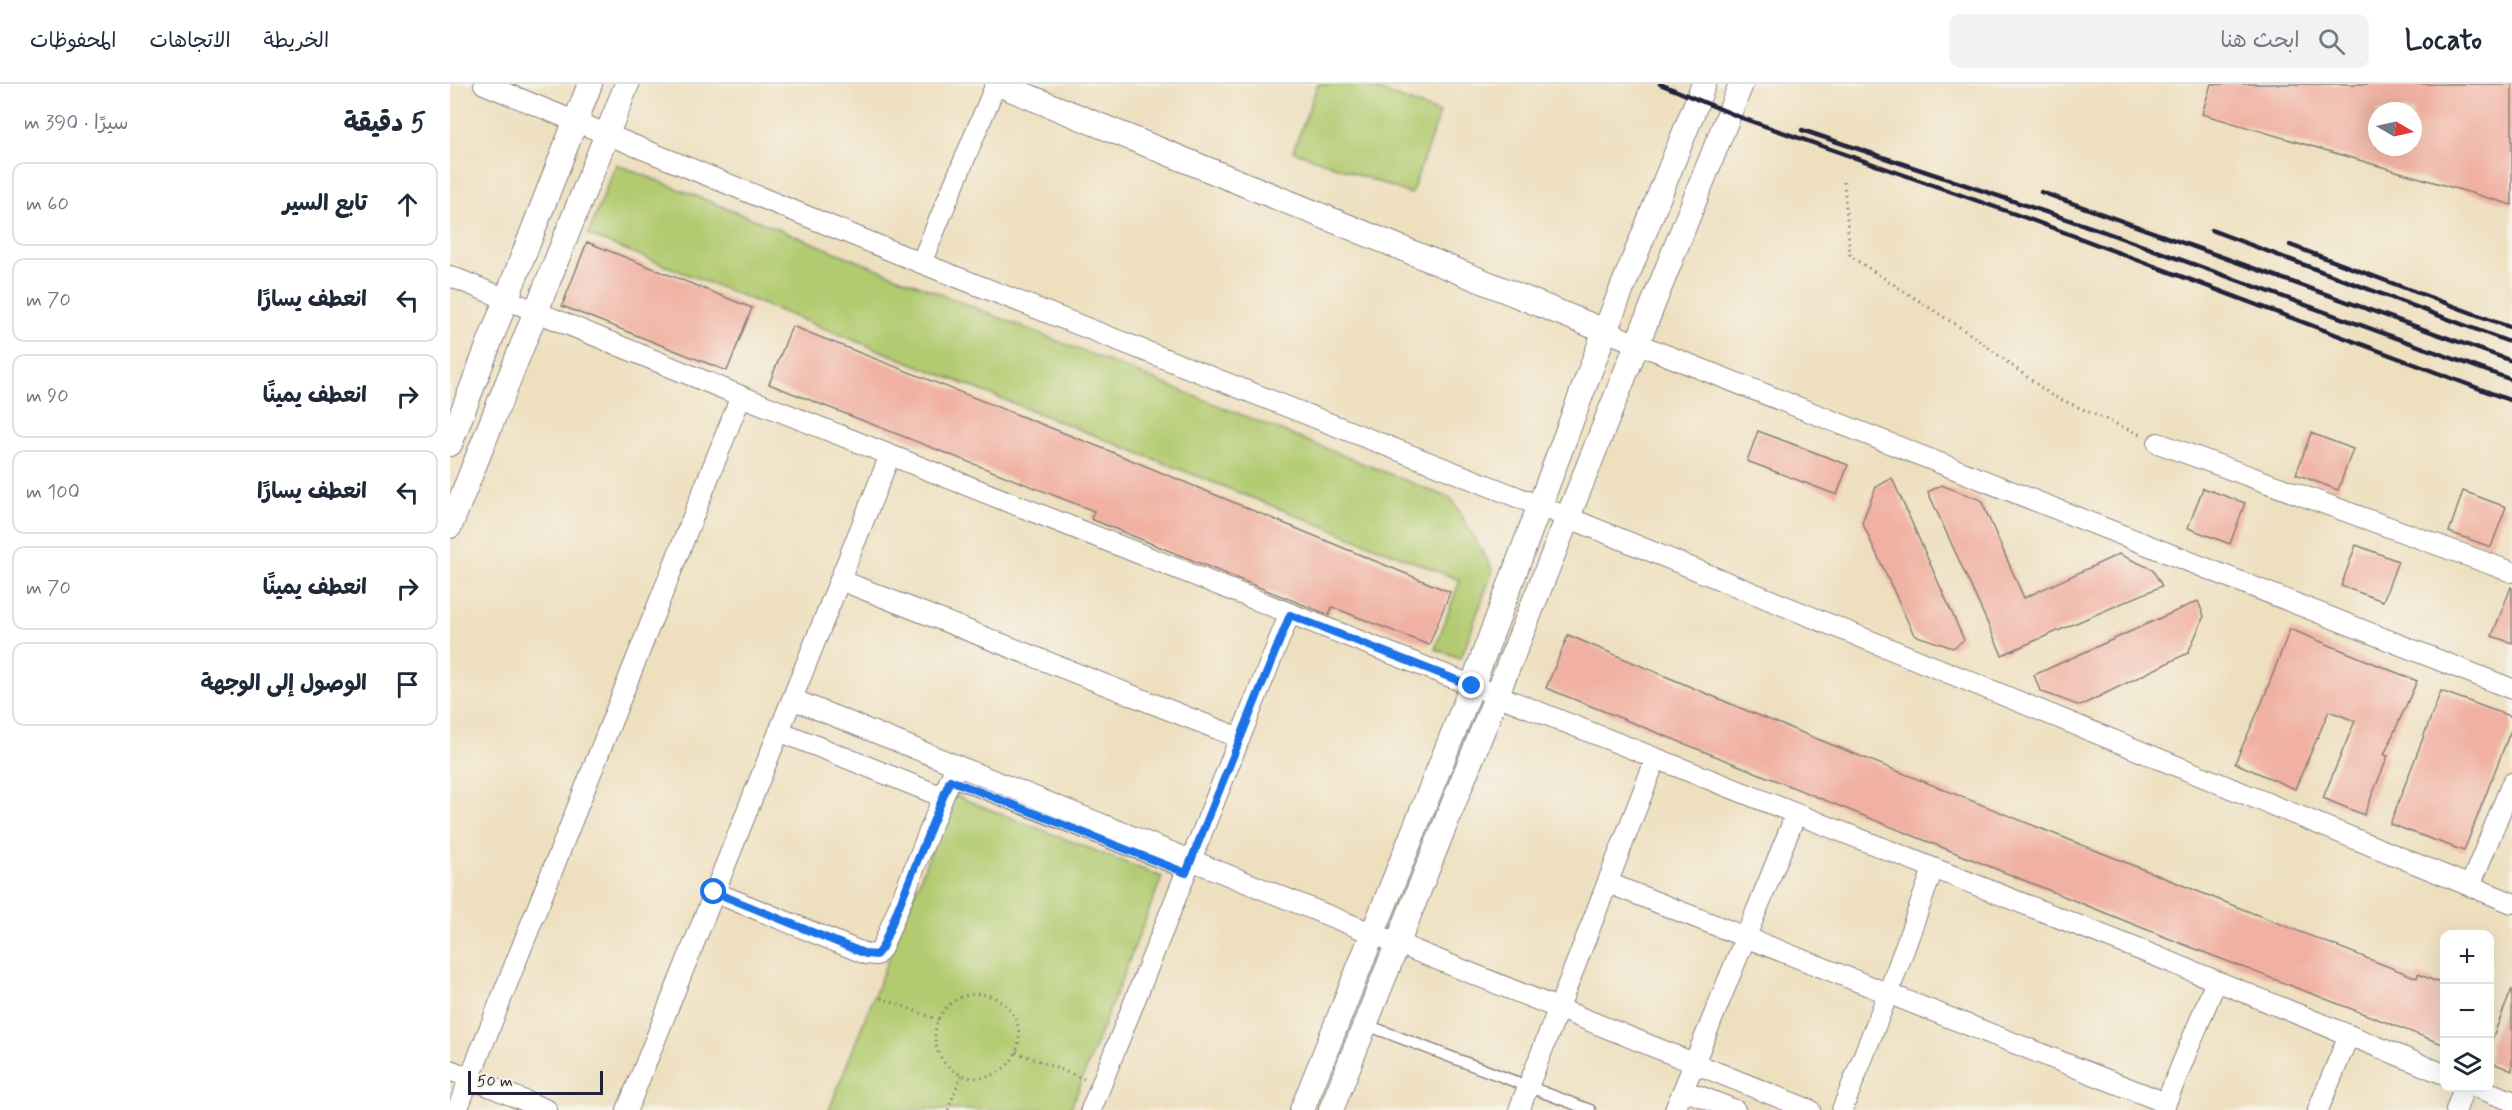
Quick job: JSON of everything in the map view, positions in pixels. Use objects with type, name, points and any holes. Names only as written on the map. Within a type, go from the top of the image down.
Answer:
[{"type":"street","points":[[484,84],[921,263],[1540,506],[2511,901]]},
{"type":"street","points":[[450,444],[574,120],[590,84]]},
{"type":"street","points":[[450,526],[627,84]]},
{"type":"street","points":[[921,263],[997,84],[1605,331],[2512,689]]},
{"type":"street","points":[[1302,1110],[1472,686],[1605,331],[1704,84]]},
{"type":"street","points":[[1331,1110],[1741,84]]},
{"type":"street","points":[[450,276],[506,297],[741,396],[1656,758],[2440,1072]]},
{"type":"street","points":[[457,1110],[741,396]]},
{"type":"street","points":[[2158,443],[2512,572]]},
{"type":"street","points":[[627,1110],[890,455]]},
{"type":"street","points":[[840,580],[1240,738]]},
{"type":"street","points":[[1091,1110],[1290,615]]},
{"type":"street","points":[[792,699],[950,780]]},
{"type":"street","points":[[779,731],[950,780],[1373,934],[1810,1110]]},
{"type":"street","points":[[1519,1110],[1656,758]]},
{"type":"street","points":[[714,892],[866,954],[876,955],[882,948],[950,780]]},
{"type":"street","points":[[2470,886],[2512,783]]},
{"type":"street","points":[[1676,1110],[1796,814]]},
{"type":"street","points":[[1842,1110],[1888,994],[1933,869]]},
{"type":"street","points":[[1608,883],[2165,1107],[2216,981]]},
{"type":"street","points":[[2318,1110],[2348,1037]]},
{"type":"street","points":[[450,1070],[547,1110]]},
{"type":"street","points":[[1684,1090],[1735,1110]]},
{"type":"street","points":[[2456,1110],[2463,1092]]},
{"type":"street","points":[[2488,1092],[2512,1101]]},
{"type":"lane","points":[[1372,1027],[1590,1110]]},
{"type":"path","points":[[1844,182],[1850,256],[1973,336],[2052,395],[2158,443]]},
{"type":"path","points":[[972,994],[993,997],[1011,1010],[1016,1020],[1019,1041],[1016,1052],[1003,1069],[994,1075],[983,1078],[962,1075],[952,1070],[939,1052],[936,1031],[939,1020],[952,1003],[961,997],[972,994]]},
{"type":"path","points":[[881,998],[939,1020]]},
{"type":"path","points":[[1016,1052],[1101,1086]]},
{"type":"path","points":[[948,1110],[962,1075]]},
{"type":"green space","points":[[1318,84],[1362,84],[1440,113],[1411,194],[1293,151]]},
{"type":"green space","points":[[616,164],[1452,499],[1493,570],[1461,658],[1435,649],[1460,580],[588,235]]},
{"type":"green space","points":[[953,795],[1162,877],[1070,1110],[829,1110]]},
{"type":"building","points":[[2211,84],[2512,84],[2512,205],[2202,114]]},
{"type":"building","points":[[587,242],[752,308],[727,371],[562,306]]},
{"type":"building","points":[[792,326],[1107,450],[1450,592],[1429,645],[1332,607],[1329,615],[1091,519],[1094,511],[769,384]]},
{"type":"building","points":[[1758,431],[1848,465],[1837,495],[1747,461]]},
{"type":"building","points":[[2311,433],[2353,449],[2338,490],[2296,474]]},
{"type":"building","points":[[1892,478],[1964,640],[1953,648],[1914,635],[1862,522],[1876,487]]},
{"type":"building","points":[[1941,485],[1981,500],[2024,598],[2119,554],[2152,569],[2162,586],[2002,655],[1928,492]]},
{"type":"building","points":[[2203,488],[2245,503],[2230,544],[2188,528]]},
{"type":"building","points":[[2463,491],[2506,507],[2491,547],[2449,532]]},
{"type":"building","points":[[2356,545],[2398,561],[2383,601],[2341,586]]},
{"type":"building","points":[[2512,588],[2512,643],[2492,636]]},
{"type":"building","points":[[2198,601],[2204,616],[2188,653],[2080,706],[2040,691],[2034,675]]},
{"type":"building","points":[[2290,629],[2417,681],[2384,755],[2388,756],[2364,815],[2323,798],[2355,721],[2329,711],[2295,789],[2235,763],[2263,700]]},
{"type":"building","points":[[1568,635],[1750,712],[2212,897],[2417,978],[2418,974],[2440,983],[2440,1043],[2185,945],[1546,688]]},
{"type":"building","points":[[2441,691],[2512,717],[2512,727],[2464,851],[2390,824]]},
{"type":"building","points":[[2512,989],[2512,1071],[2494,1064],[2494,1034]]},
{"type":"railway","points":[[1660,84],[1742,118],[2029,219],[2512,401]]},
{"type":"railway","points":[[1802,130],[2102,231],[2512,380]]},
{"type":"railway","points":[[2041,192],[2512,361]]},
{"type":"railway","points":[[2211,230],[2512,343]]},
{"type":"railway","points":[[2290,245],[2512,328]]},
{"type":"route","points":[[714,892],[866,954],[876,955],[882,948],[950,780],[1186,873],[1290,615],[1472,686]]}]
